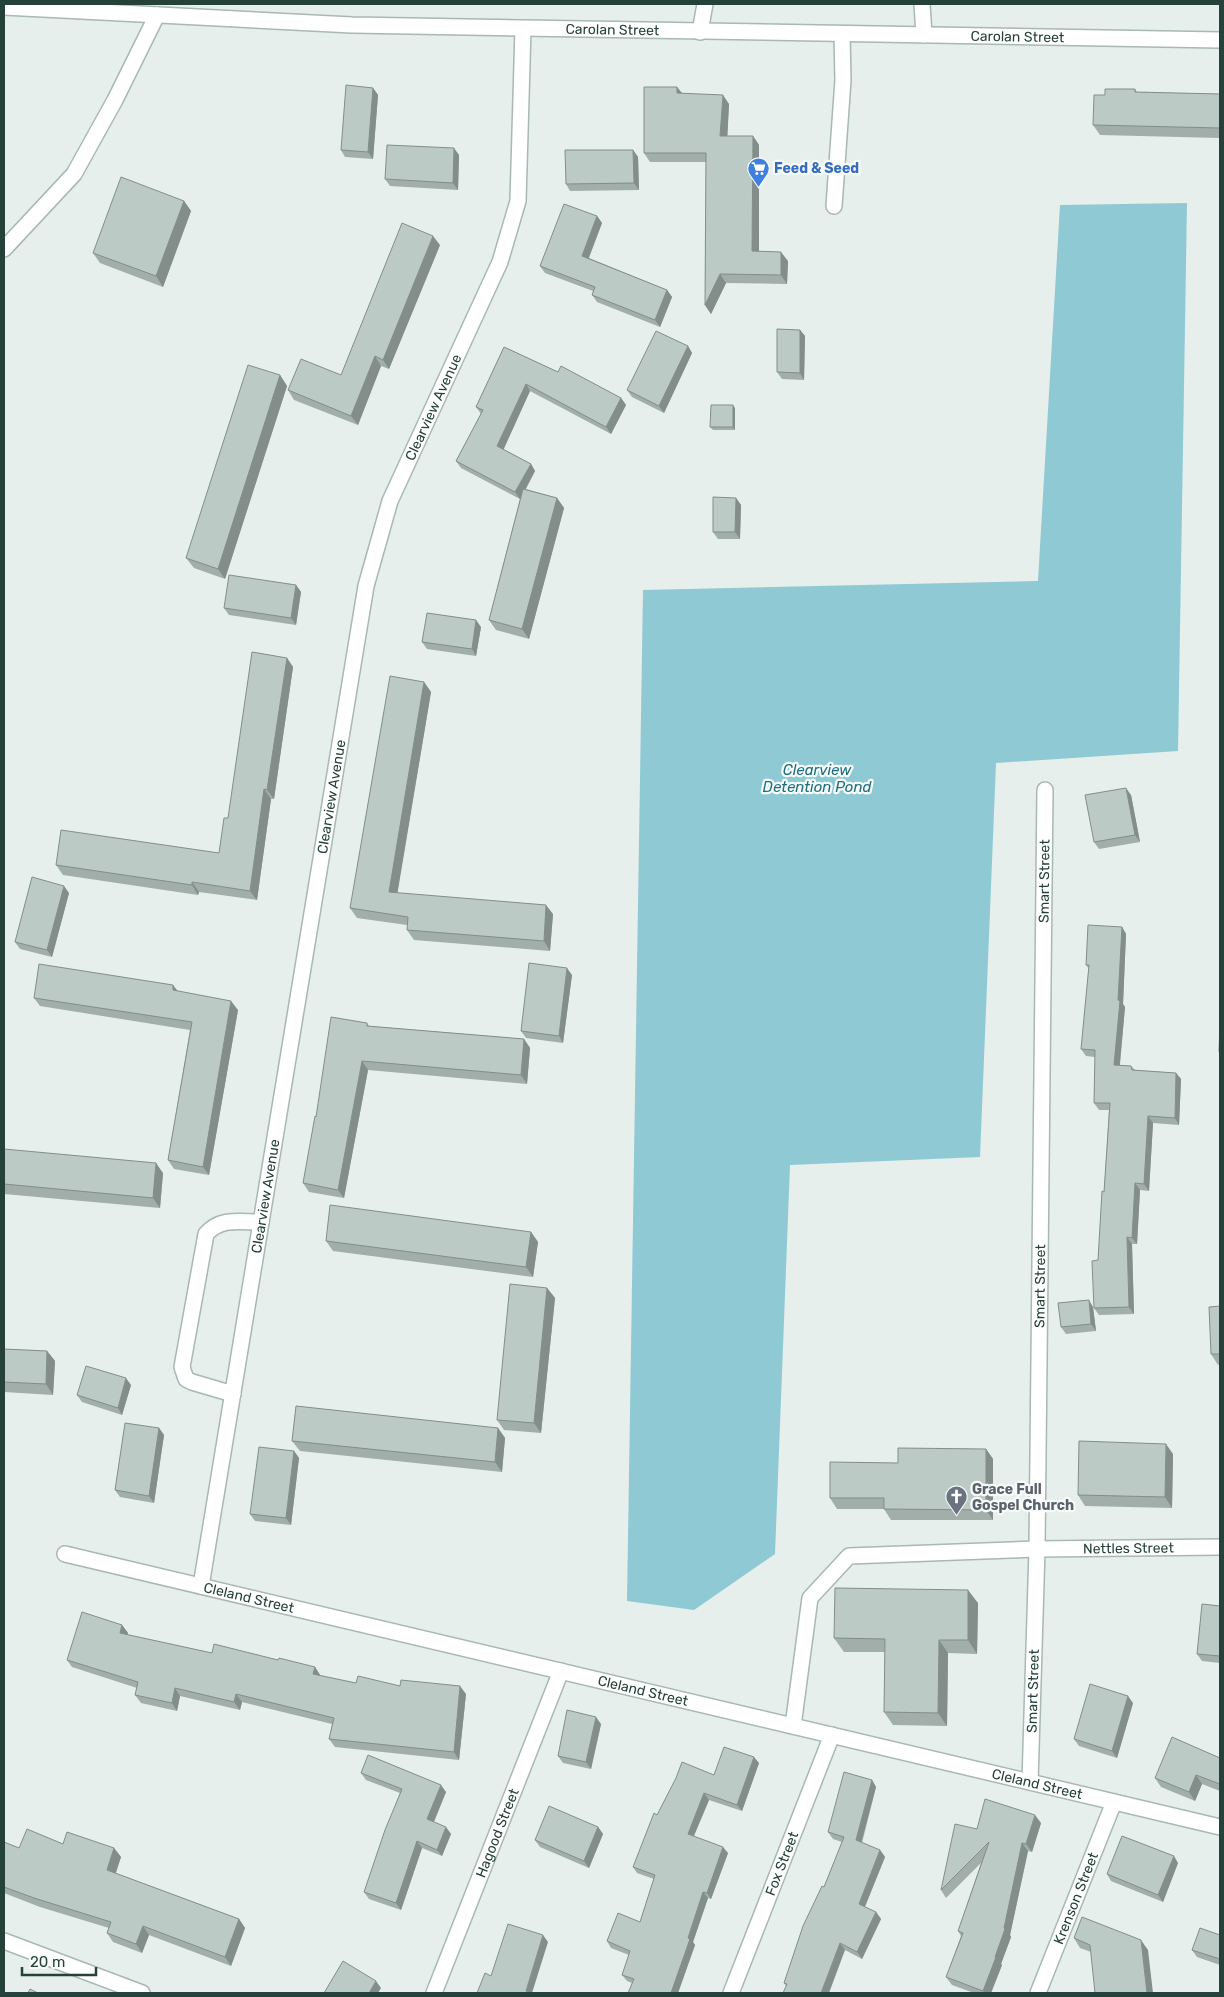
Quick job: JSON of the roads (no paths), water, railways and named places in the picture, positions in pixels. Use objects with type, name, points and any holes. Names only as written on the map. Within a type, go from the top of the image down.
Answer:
[{"type":"street","points":[[700,32],[705,4]]},
{"type":"street","points":[[922,4],[924,35]]},
{"type":"street","name":"Carolan Street","points":[[4,7],[129,9],[157,15],[352,25],[1220,40]]},
{"type":"street","points":[[4,249],[74,174],[116,100],[157,15]]},
{"type":"street","name":"Clearview Avenue","points":[[201,1586],[366,586],[390,501],[500,262],[518,201],[523,29]]},
{"type":"street","points":[[834,206],[843,80],[842,34]]},
{"type":"street","name":"Smart Street","points":[[1030,1782],[1037,1549],[1045,790]]},
{"type":"street","points":[[233,1394],[186,1379],[182,1367],[206,1234],[214,1226],[227,1221],[261,1222]]},
{"type":"street","name":"Nettles Street","points":[[793,1726],[810,1598],[849,1556],[1037,1549],[1220,1547]]},
{"type":"street","name":"Cleland Street","points":[[65,1554],[1220,1827]]},
{"type":"street","name":"Hagood Street","points":[[434,1993],[561,1671]]},
{"type":"street","name":"Fox Street","points":[[731,1993],[832,1735]]},
{"type":"street","name":"Krenson Street","points":[[1038,1993],[1114,1802]]},
{"type":"street","points":[[4,1941],[142,1993]]},
{"type":"water","name":"Clearview Detention Pond","points":[[1187,203],[1178,751],[996,763],[980,1157],[790,1165],[775,1554],[694,1610],[627,1601],[643,590],[1038,581],[1060,205]]},
{"type":"place","name":"Feed & Seed","points":[[758,187]]},
{"type":"place","name":"Grace Full Gospel Church","points":[[956,1516]]}]
